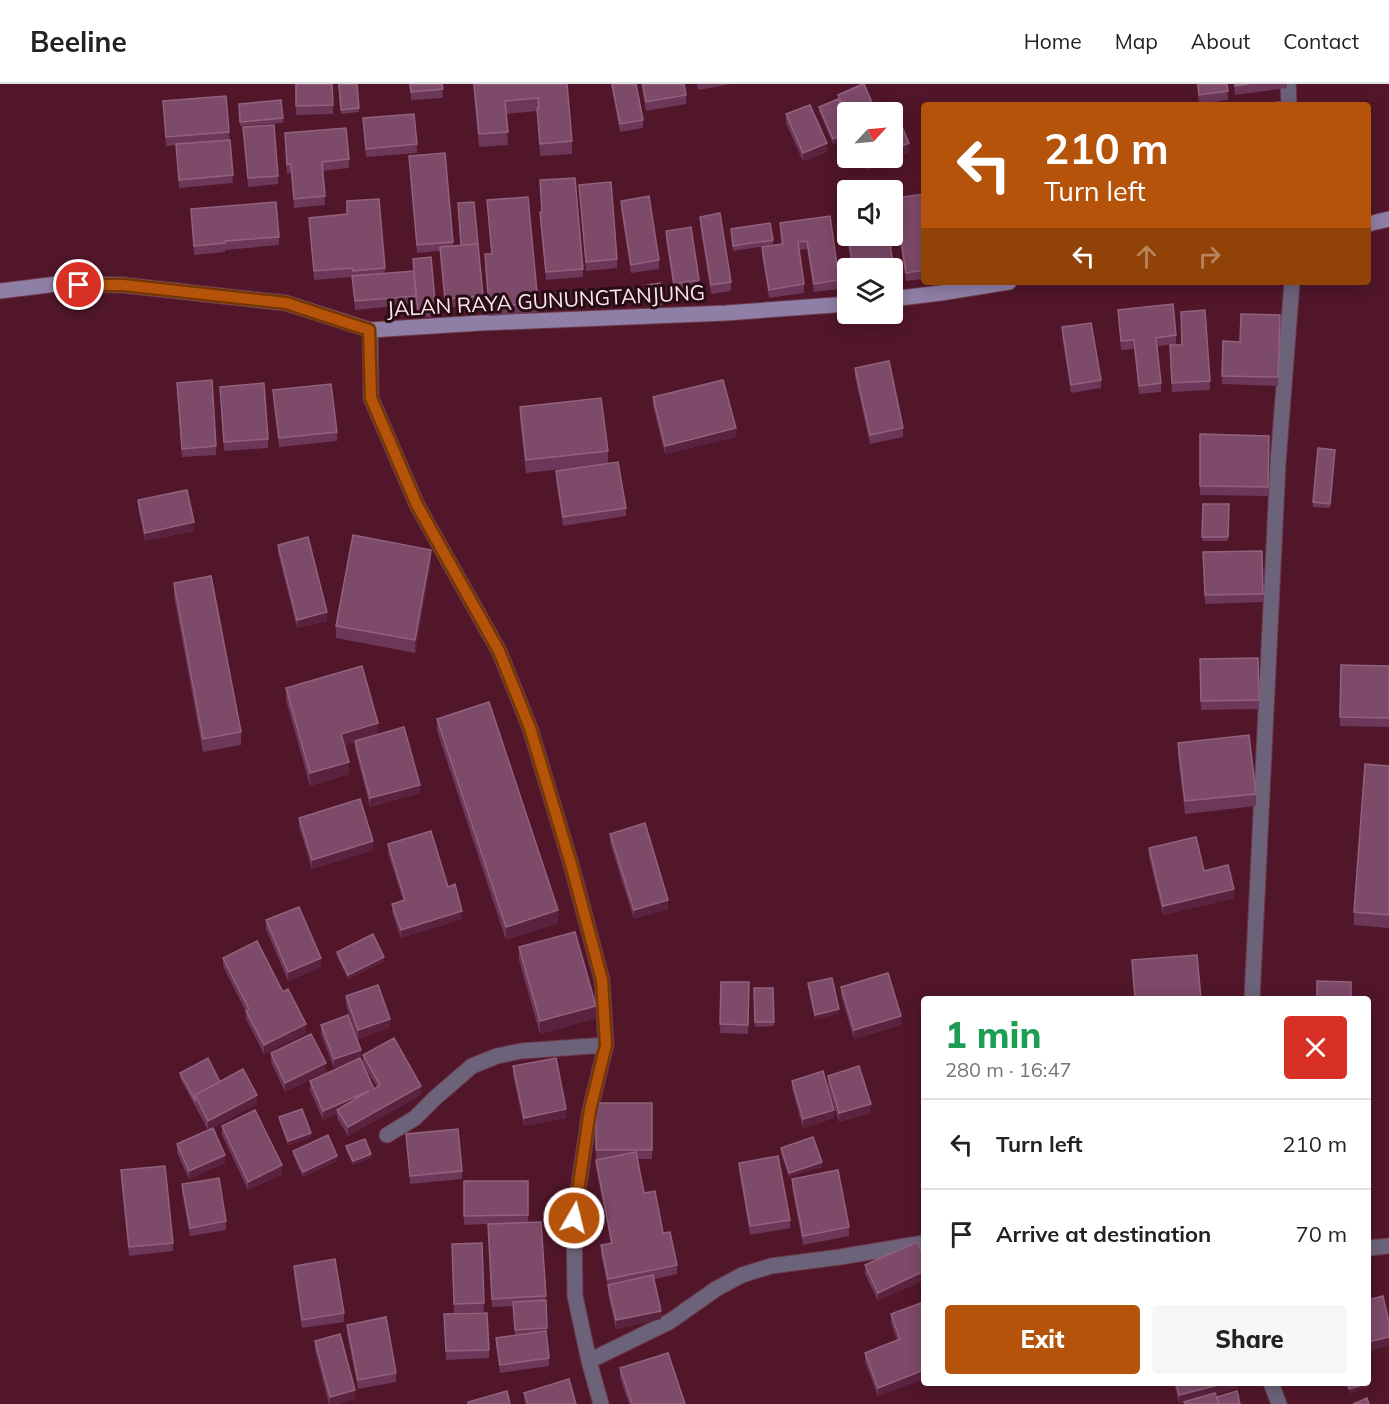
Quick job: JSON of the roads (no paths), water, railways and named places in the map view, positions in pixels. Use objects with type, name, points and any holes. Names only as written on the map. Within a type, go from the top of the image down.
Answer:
[{"type":"main road","points":[[1371,223],[1389,219]]},
{"type":"main road","name":"JALAN RAYA GUNUNGTANJUNG","points":[[0,291],[57,284],[123,285],[286,303],[369,330],[482,323],[726,314],[837,305]]},
{"type":"main road","points":[[903,298],[991,285]]},
{"type":"street","points":[[1288,84],[1289,102]]},
{"type":"street","points":[[1252,996],[1278,463],[1292,285]]},
{"type":"street","points":[[369,330],[371,398],[417,505],[499,651],[530,728],[571,864],[602,980],[606,1045],[590,1110],[574,1218],[575,1296],[601,1404]]},
{"type":"street","points":[[387,1135],[415,1118],[472,1066],[497,1056],[521,1052],[606,1045]]},
{"type":"street","points":[[589,1361],[669,1322],[742,1275],[771,1266],[921,1244]]},
{"type":"street","points":[[1371,1248],[1389,1246]]},
{"type":"street","points":[[1272,1386],[1279,1404]]}]
